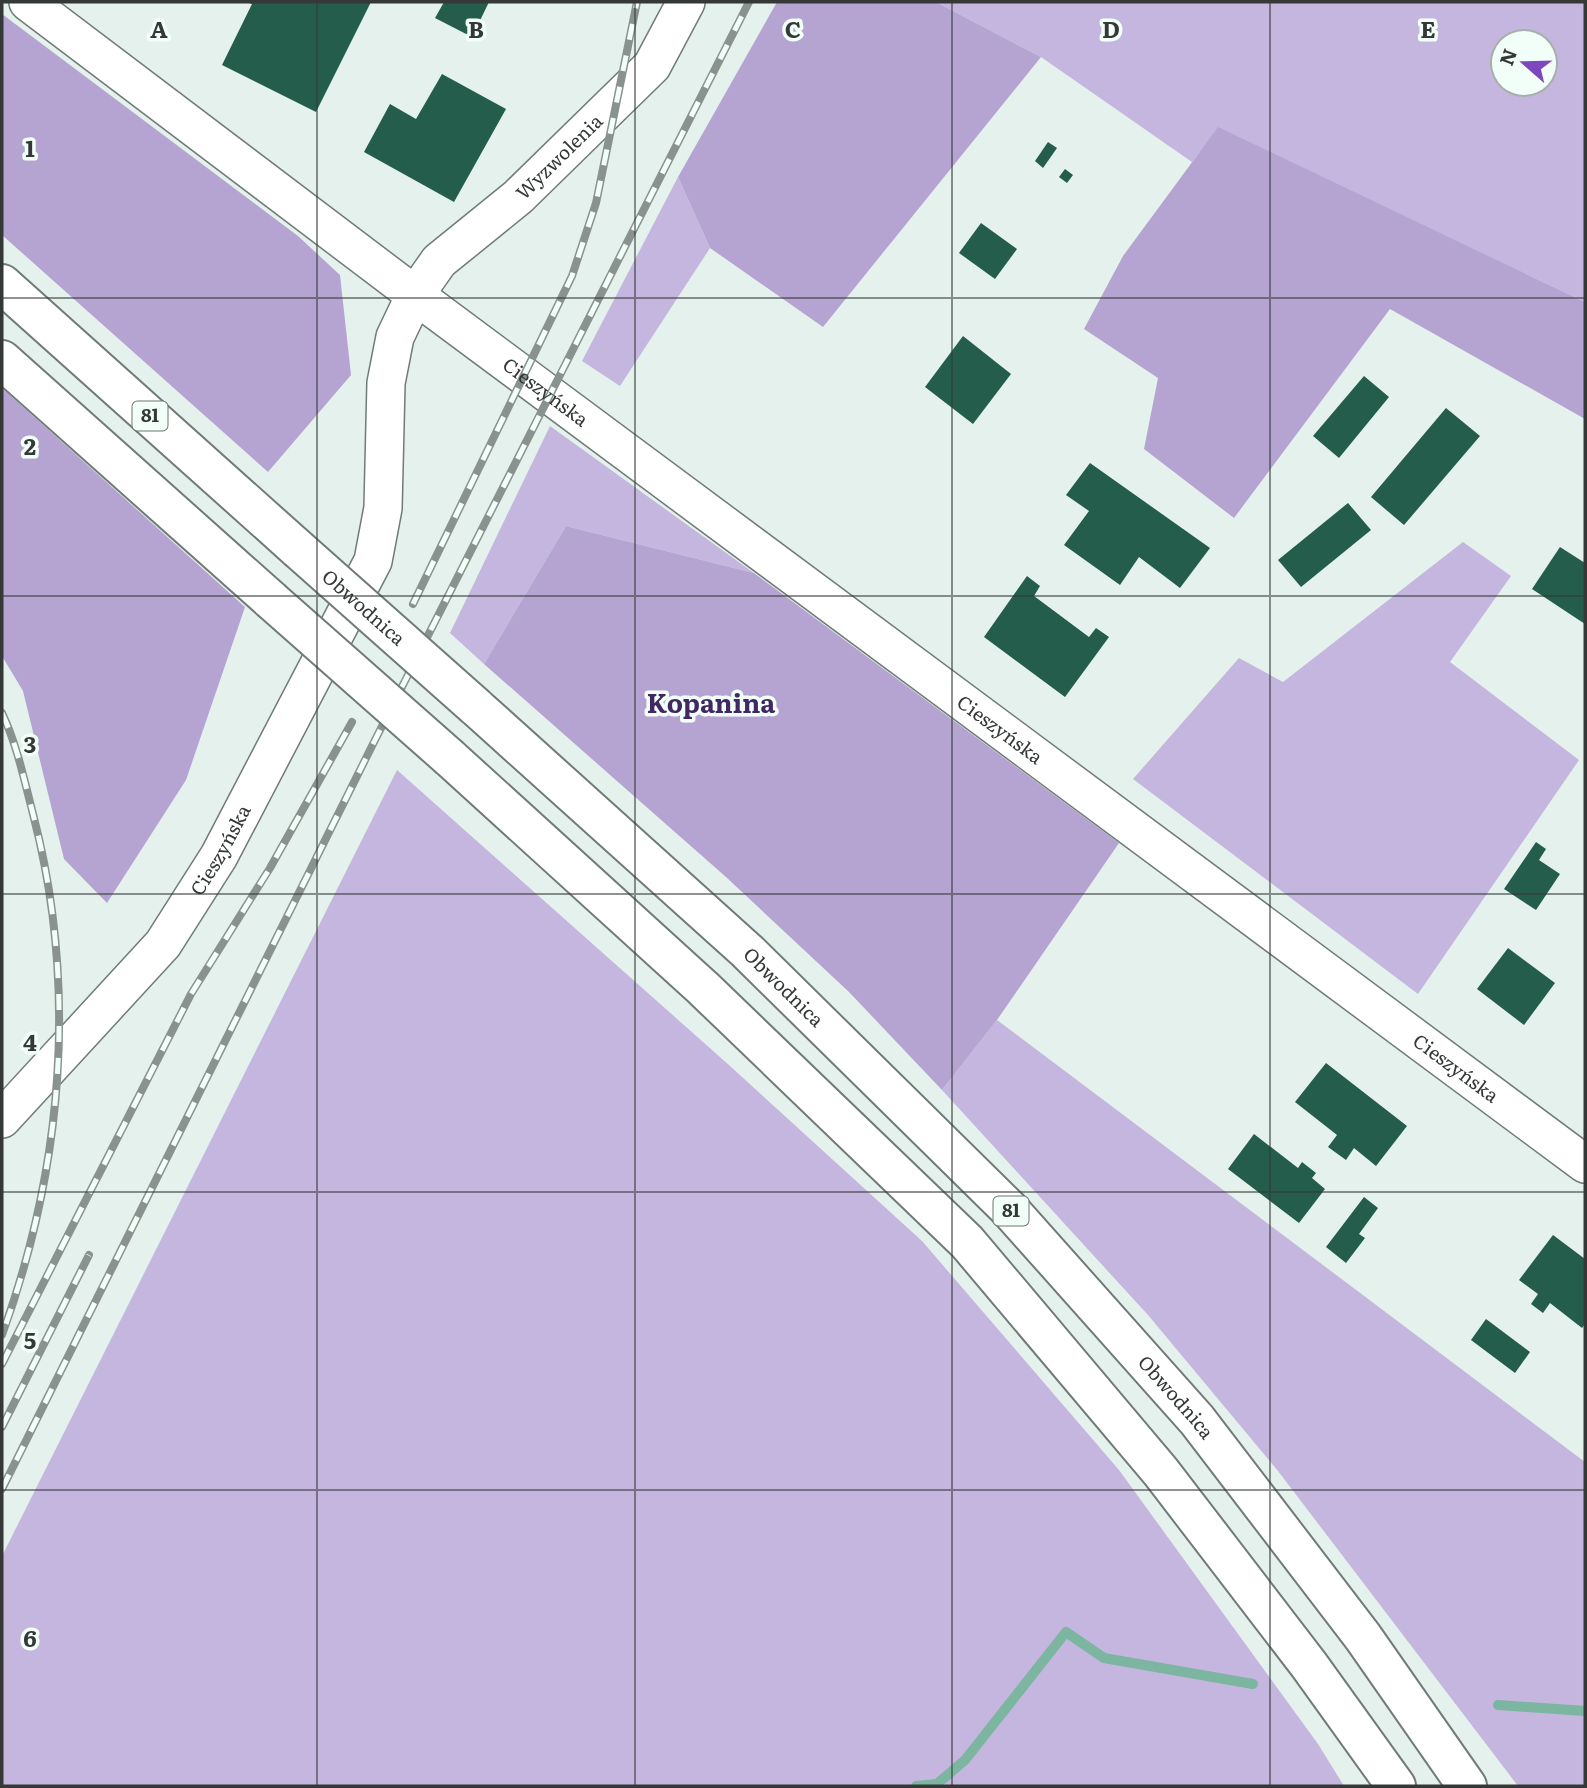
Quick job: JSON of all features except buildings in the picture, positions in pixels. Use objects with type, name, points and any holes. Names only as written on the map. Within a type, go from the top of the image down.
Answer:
[{"type":"main road","name":"Obwodnica","points":[[2,284],[747,951],[1009,1209],[1197,1420],[1355,1626],[1467,1786]]},
{"type":"main road","points":[[2,360],[450,758],[703,988],[967,1242],[1161,1472],[1317,1676],[1396,1786]]},
{"type":"street","name":"Cieszyńska","points":[[28,2],[415,295],[1585,1164]]},
{"type":"street","name":"Wyzwolenia","points":[[415,295],[439,261],[518,197],[652,66],[686,2]]},
{"type":"street","name":"Cieszyńska","points":[[2,1119],[163,944],[219,856],[373,561],[383,508],[386,383],[395,337],[415,295]]},
{"type":"shaded area","points":[[777,2],[936,2],[1041,57],[823,327],[710,248],[678,177]]},
{"type":"shaded area","points":[[936,2],[1585,2],[1585,302],[1218,128],[1192,162],[1041,57]]},
{"type":"shaded area","points":[[2,14],[298,236],[340,275],[351,375],[268,472],[2,235]]},
{"type":"shaded area","points":[[1218,127],[1585,302],[1585,419],[1390,309],[1234,518],[1144,449],[1158,378],[1084,329],[1123,256]]},
{"type":"shaded area","points":[[678,177],[710,248],[620,386],[582,361]]},
{"type":"shaded area","points":[[2,388],[245,607],[186,780],[107,903],[64,859],[23,691],[2,656]]},
{"type":"shaded area","points":[[550,426],[754,573],[566,526],[484,664],[450,633]]},
{"type":"shaded area","points":[[566,526],[754,573],[1119,843],[997,1020],[942,1090],[849,992],[726,877],[484,664]]},
{"type":"shaded area","points":[[1463,542],[1511,576],[1450,662],[1579,760],[1418,994],[1133,779],[1239,658],[1283,682]]},
{"type":"shaded area","points":[[397,770],[922,1241],[1119,1470],[1318,1744],[1344,1786],[2,1786],[2,1556]]},
{"type":"shaded area","points":[[997,1020],[1585,1462],[1585,1786],[1518,1786],[1278,1471],[1148,1315],[942,1090]]},
{"type":"waterway","points":[[916,1786],[937,1784],[965,1760],[1066,1632],[1104,1658],[1253,1684]]},
{"type":"waterway","points":[[1498,1705],[1585,1711]]},
{"type":"railway","points":[[413,604],[572,276],[596,203],[637,2]]},
{"type":"railway","points":[[2,1489],[374,742],[749,2]]},
{"type":"railway","points":[[2,713],[20,762],[47,879],[56,945],[59,1011],[57,1076],[39,1207],[23,1271],[2,1335]]},
{"type":"railway","points":[[2,1364],[191,994],[270,868],[352,722]]},
{"type":"railway","points":[[2,1427],[89,1255]]},
{"type":"district","name":"Kopanina","points":[[711,704]]}]
